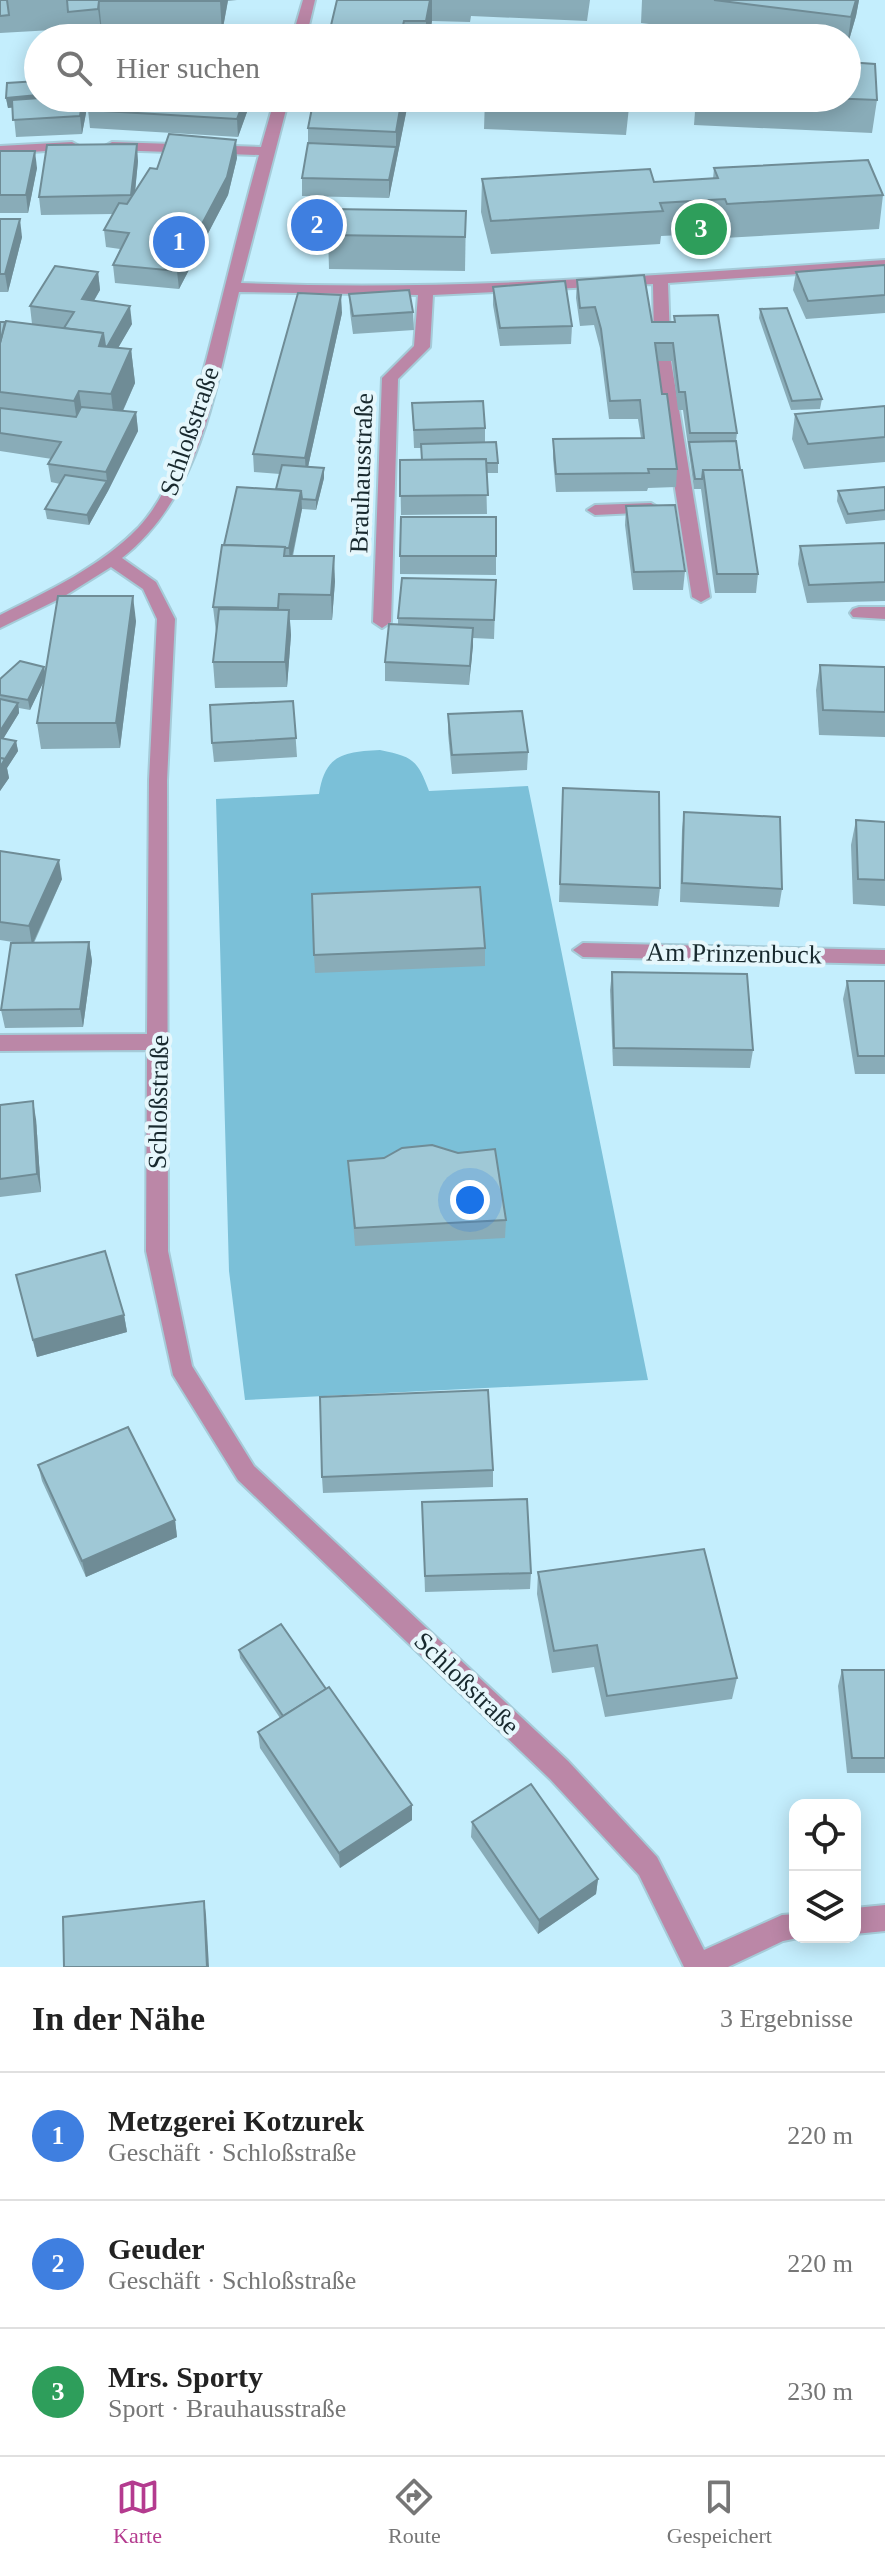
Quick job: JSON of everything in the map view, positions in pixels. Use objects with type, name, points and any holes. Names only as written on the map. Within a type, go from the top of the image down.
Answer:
[{"type":"street","points":[[303,24],[309,0]]},
{"type":"street","name":"Schloßstraße","points":[[278,112],[198,419],[167,501],[145,530],[112,559],[150,586],[166,619],[158,780],[157,1251],[181,1368],[246,1473],[559,1770],[648,1866],[698,1967]]},
{"type":"street","points":[[0,150],[90,146],[266,151]]},
{"type":"street","points":[[233,287],[326,293],[426,291],[885,264]]},
{"type":"street","points":[[660,277],[662,340]]},
{"type":"street","name":"Brauhausstraße","points":[[382,622],[390,378],[422,347],[426,291]]},
{"type":"street","points":[[663,361],[701,597]]},
{"type":"street","points":[[595,510],[685,507]]},
{"type":"street","points":[[0,622],[53,596],[112,559]]},
{"type":"street","points":[[859,613],[885,613]]},
{"type":"street","name":"Am Prinzenbuck","points":[[583,950],[885,957]]},
{"type":"street","points":[[0,1043],[159,1042]]},
{"type":"street","points":[[861,1920],[885,1918]]},
{"type":"street","points":[[698,1967],[789,1927]]},
{"type":"shaded area","points":[[380,750],[412,761],[421,772],[429,791],[528,786],[648,1380],[245,1400],[229,1271],[216,799],[319,794],[331,763],[346,754]]},
{"type":"building","points":[[0,0],[7,0],[9,15],[0,16]]},
{"type":"building","points":[[67,0],[220,1],[99,1],[98,9],[68,12]]},
{"type":"building","points":[[337,0],[430,0],[426,21],[331,24]]},
{"type":"building","points":[[714,0],[856,0],[851,17]]},
{"type":"building","points":[[861,63],[875,64],[877,100],[861,99]]},
{"type":"building","points":[[24,82],[24,96],[6,98],[7,83]]},
{"type":"building","points":[[24,99],[24,112],[81,112],[80,116],[13,120],[12,100]]},
{"type":"building","points":[[121,112],[240,112],[237,119]]},
{"type":"building","points":[[311,112],[400,112],[396,132],[308,128]]},
{"type":"building","points":[[169,134],[236,140],[227,177],[177,271],[113,265],[129,233],[104,230],[119,203],[127,204],[150,168],[157,169]]},
{"type":"building","points":[[308,143],[396,147],[389,180],[302,178]]},
{"type":"building","points":[[137,144],[131,195],[39,197],[47,145]]},
{"type":"building","points":[[0,151],[35,151],[26,195],[0,195]]},
{"type":"building","points":[[868,160],[883,195],[727,204],[725,199],[660,203],[663,211],[491,221],[482,179],[650,169],[654,182],[718,178],[714,168]]},
{"type":"building","points":[[331,209],[466,211],[465,237],[328,235]]},
{"type":"building","points":[[0,219],[20,219],[5,274],[0,274]]},
{"type":"building","points":[[885,265],[885,295],[808,301],[796,272]]},
{"type":"building","points":[[55,266],[98,272],[82,299],[130,306],[107,347],[103,333],[64,328],[74,312],[30,306]]},
{"type":"building","points":[[644,275],[652,322],[675,322],[674,316],[718,315],[737,433],[690,433],[685,392],[679,392],[673,343],[655,343],[662,394],[667,394],[677,469],[648,469],[649,473],[556,474],[553,439],[644,438],[640,400],[610,401],[601,329],[595,307],[580,308],[577,280]]},
{"type":"building","points":[[565,281],[572,326],[500,328],[493,287]]},
{"type":"building","points":[[409,290],[413,312],[353,316],[349,294]]},
{"type":"building","points":[[298,293],[341,295],[305,458],[253,454]]},
{"type":"building","points":[[787,308],[822,399],[792,401],[760,309]]},
{"type":"building","points":[[6,321],[103,333],[99,346],[131,349],[111,394],[79,391],[74,401],[0,392],[0,343]]},
{"type":"building","points":[[0,322],[5,322],[0,343]]},
{"type":"building","points":[[483,401],[485,428],[414,430],[412,403]]},
{"type":"building","points":[[885,406],[885,437],[808,444],[795,414]]},
{"type":"building","points":[[81,407],[136,412],[106,472],[48,464],[61,442],[0,433],[0,408],[76,417]]},
{"type":"building","points":[[736,441],[740,470],[703,470],[702,479],[695,479],[689,442]]},
{"type":"building","points":[[496,442],[498,463],[486,463],[486,459],[422,460],[421,444]]},
{"type":"building","points":[[486,459],[488,495],[400,496],[400,460]]},
{"type":"building","points":[[282,465],[324,468],[316,500],[302,499],[301,491],[276,489]]},
{"type":"building","points":[[703,470],[742,470],[758,574],[717,574]]},
{"type":"building","points":[[65,475],[107,481],[87,515],[45,509]]},
{"type":"building","points":[[237,487],[301,491],[289,548],[224,545]]},
{"type":"building","points":[[885,487],[885,510],[848,514],[838,491]]},
{"type":"building","points":[[675,505],[685,571],[634,572],[626,506]]},
{"type":"building","points":[[401,517],[496,517],[496,556],[400,556]]},
{"type":"building","points":[[885,543],[885,582],[809,585],[800,546]]},
{"type":"building","points":[[222,545],[285,547],[284,556],[334,556],[331,595],[279,594],[278,608],[213,607]]},
{"type":"building","points":[[402,578],[496,580],[494,620],[398,618]]},
{"type":"building","points":[[58,596],[133,596],[116,723],[37,723]]},
{"type":"building","points":[[219,609],[289,610],[285,662],[213,662]]},
{"type":"building","points":[[389,624],[473,628],[470,666],[385,662]]},
{"type":"building","points":[[20,661],[44,667],[28,700],[0,695],[0,679]]},
{"type":"building","points":[[820,665],[885,667],[885,712],[823,710]]},
{"type":"building","points":[[0,699],[18,703],[0,731]]},
{"type":"building","points":[[293,701],[296,738],[212,743],[210,705]]},
{"type":"building","points":[[522,711],[528,752],[452,755],[448,714]]},
{"type":"building","points":[[0,738],[16,741],[5,759],[0,758]]},
{"type":"building","points":[[563,788],[659,792],[660,888],[560,884]]},
{"type":"building","points":[[684,812],[780,817],[782,889],[682,883]]},
{"type":"building","points":[[856,820],[885,822],[885,880],[858,879]]},
{"type":"building","points":[[0,851],[59,860],[29,926],[0,922]]},
{"type":"building","points":[[480,887],[485,948],[314,955],[312,894]]},
{"type":"building","points":[[89,942],[80,1009],[1,1010],[11,943]]},
{"type":"building","points":[[612,972],[747,974],[753,1050],[614,1048]]},
{"type":"building","points":[[847,981],[885,981],[885,1056],[858,1056]]},
{"type":"building","points":[[33,1101],[37,1174],[0,1179],[0,1105]]},
{"type":"building","points":[[432,1145],[458,1153],[495,1149],[506,1220],[355,1228],[348,1161],[384,1158],[402,1148]]},
{"type":"building","points":[[105,1251],[124,1315],[33,1340],[16,1275]]},
{"type":"building","points":[[488,1390],[493,1470],[322,1477],[320,1397]]},
{"type":"building","points":[[128,1427],[175,1520],[82,1561],[38,1465]]},
{"type":"building","points":[[527,1499],[531,1573],[425,1576],[422,1502]]},
{"type":"building","points":[[704,1549],[737,1678],[607,1696],[597,1645],[554,1651],[538,1572]]},
{"type":"building","points":[[281,1624],[326,1689],[283,1716],[239,1650]]},
{"type":"building","points":[[842,1670],[885,1670],[885,1758],[852,1758]]},
{"type":"building","points":[[329,1687],[412,1805],[339,1853],[258,1732]]},
{"type":"building","points":[[531,1784],[598,1879],[539,1920],[472,1822]]},
{"type":"building","points":[[204,1901],[207,1967],[64,1967],[63,1917]]},
{"type":"place","name":"Geuder","points":[[317,225]]},
{"type":"place","name":"Mrs. Sporty","points":[[701,229]]},
{"type":"place","name":"Metzgerei Kotzurek","points":[[179,242]]}]
